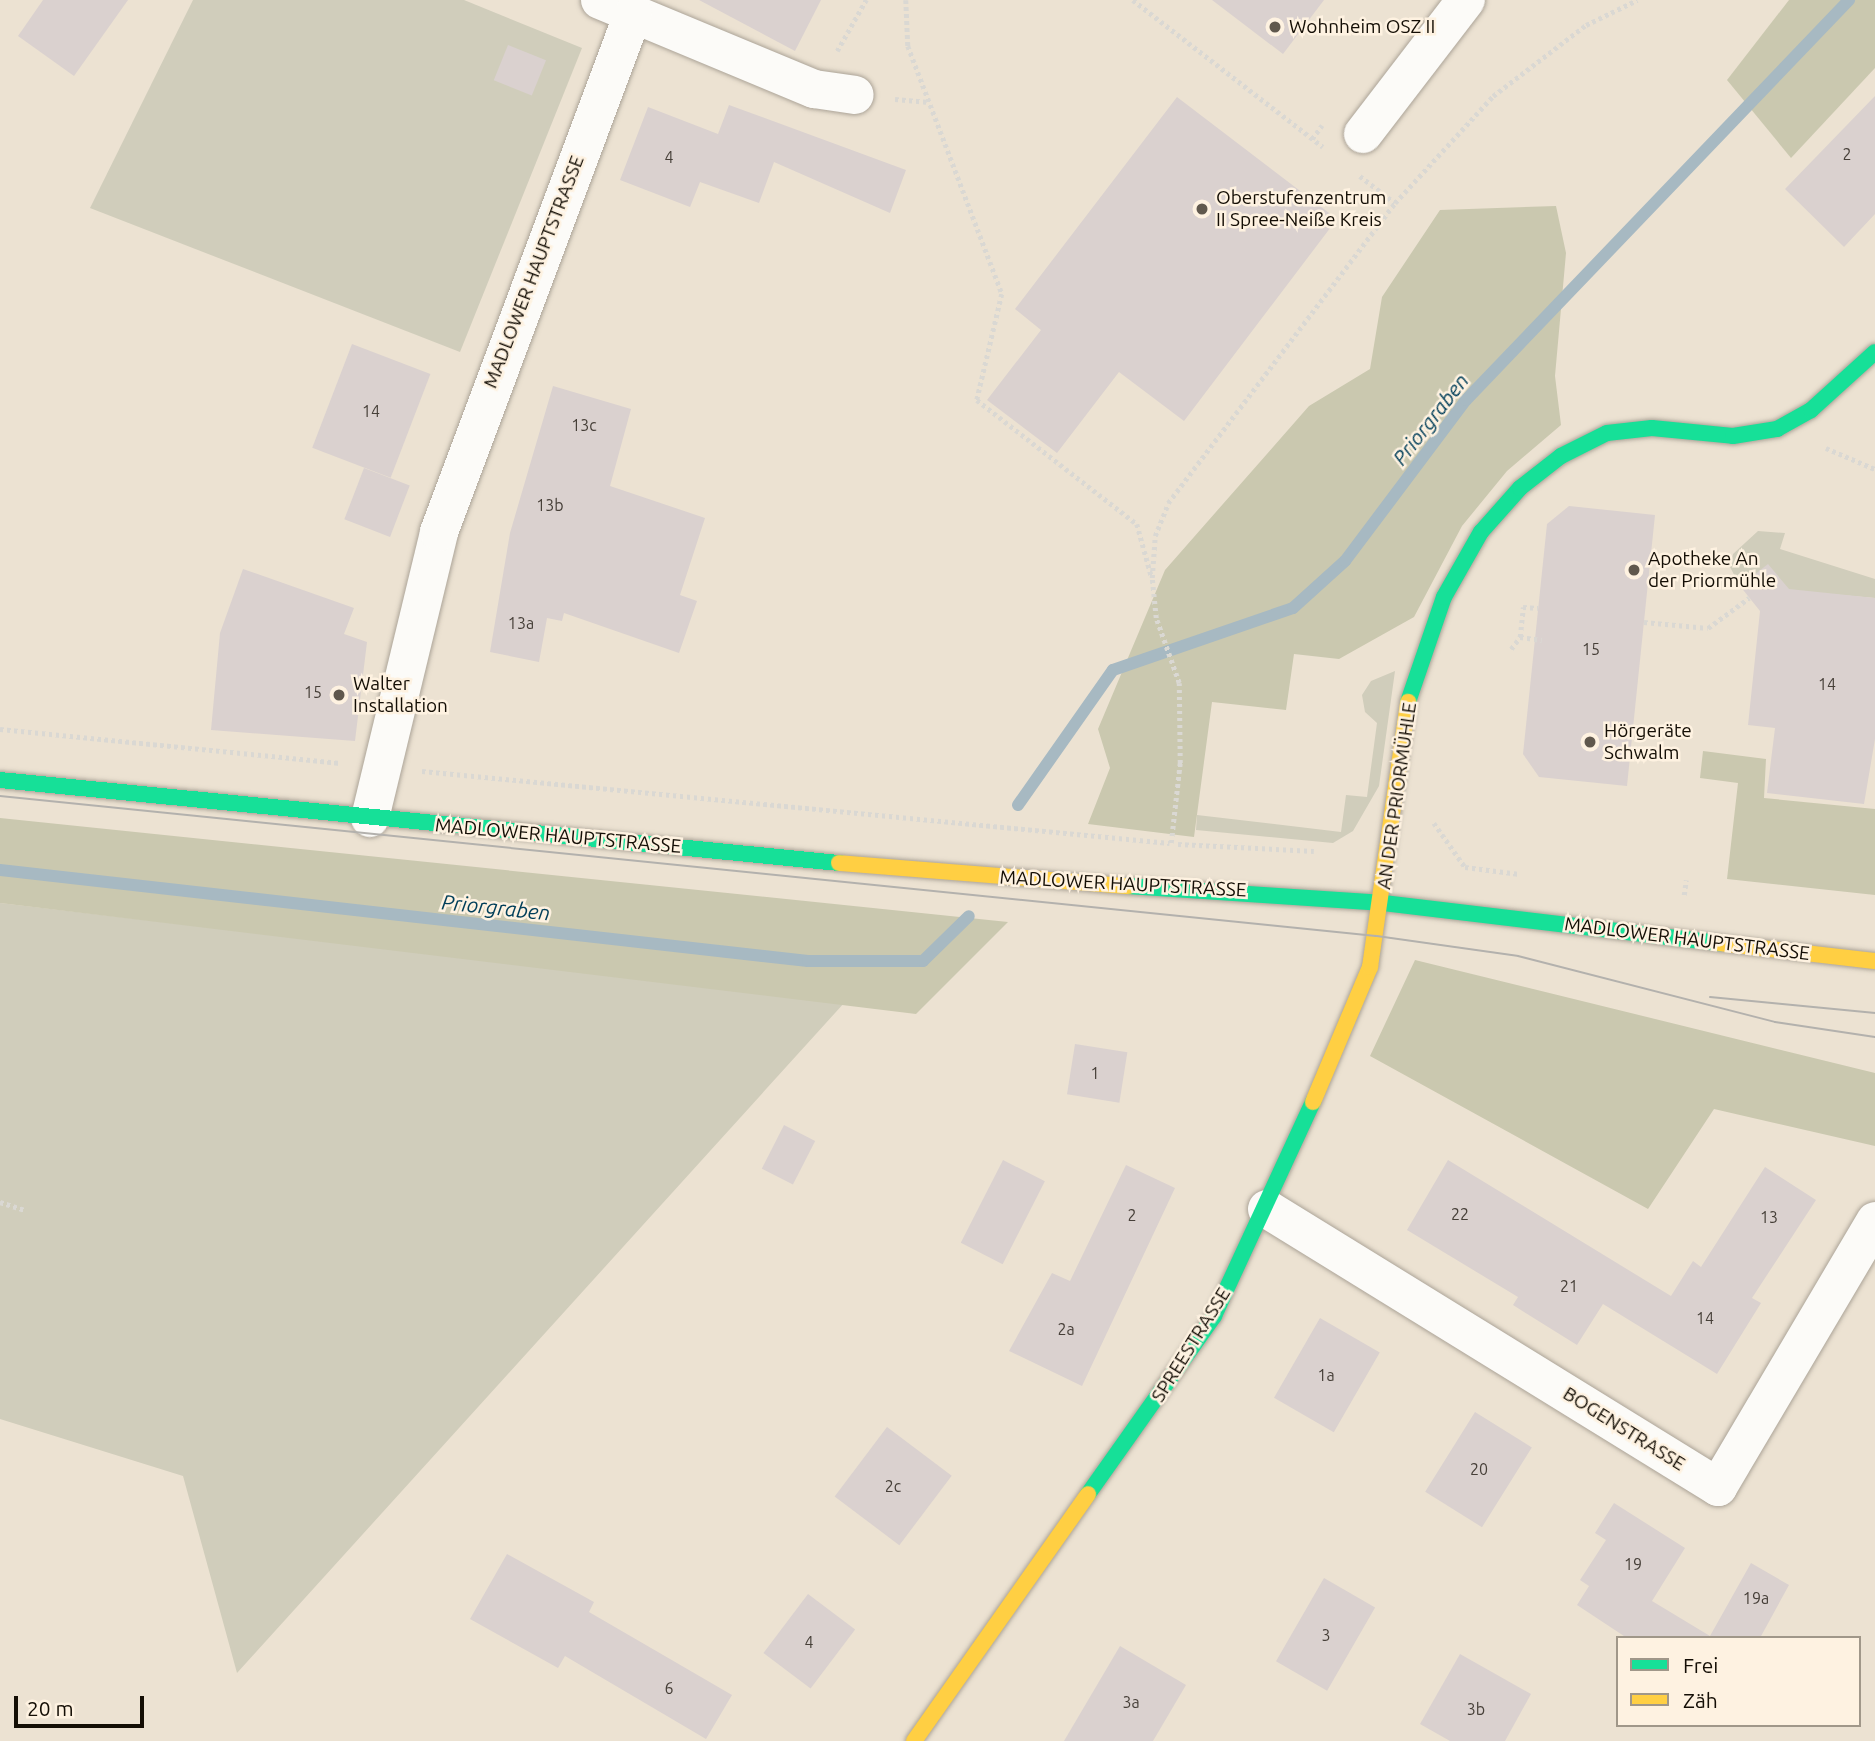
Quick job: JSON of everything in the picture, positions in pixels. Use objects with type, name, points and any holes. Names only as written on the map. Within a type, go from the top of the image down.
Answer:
[{"type":"main road","name":"AN DER PRIORMÜHLE","points":[[1383,903],[1406,708],[1428,638],[1481,532],[1520,488],[1561,456],[1606,433],[1653,428],[1733,436],[1777,429],[1811,410],[1875,352]]},
{"type":"main road","name":"MADLOWER HAUPTSTRASSE","points":[[0,780],[956,874],[1383,903],[1875,961]]},
{"type":"main road","name":"SPREESTRASSE","points":[[914,1741],[1214,1316],[1267,1209],[1370,967],[1383,903]]},
{"type":"street","points":[[1348,144],[1466,0]]},
{"type":"street","points":[[617,7],[814,89],[855,95]]},
{"type":"street","name":"MADLOWER HAUPTSTRASSE","points":[[370,818],[379,767],[439,532],[617,7]]},
{"type":"street","name":"BOGENSTRASSE","points":[[1267,1209],[1718,1487],[1875,1221]]},
{"type":"path","points":[[814,89],[866,0]]},
{"type":"path","points":[[906,0],[908,46],[1002,294],[977,400],[1137,524],[1152,578],[1157,618],[1180,683],[1180,763],[1171,843]]},
{"type":"path","points":[[1133,0],[1348,144]]},
{"type":"path","points":[[1152,578],[1155,536],[1168,503],[1395,203],[1493,96],[1586,26],[1637,0]]},
{"type":"path","points":[[1354,171],[1395,203]]},
{"type":"path","points":[[1826,436],[1815,444],[1875,469]]},
{"type":"path","points":[[1644,622],[1708,628],[1749,598]]},
{"type":"path","points":[[1511,649],[1520,637],[1523,607],[1538,608]]},
{"type":"path","points":[[1520,637],[1542,640]]},
{"type":"path","points":[[0,729],[1171,843],[1314,851]]},
{"type":"path","points":[[1432,812],[1437,834],[1465,867]]},
{"type":"path","points":[[1684,895],[1686,880]]},
{"type":"path","points":[[0,1202],[23,1210]]},
{"type":"shaded area","points":[[193,0],[464,0],[582,48],[460,352],[90,208]]},
{"type":"shaded area","points":[[1789,0],[1875,0],[1875,68],[1791,158],[1727,80]]},
{"type":"shaded area","points":[[1556,206],[1566,253],[1555,376],[1561,425],[1507,471],[1462,526],[1414,617],[1339,659],[1294,654],[1286,710],[1212,702],[1194,837],[1088,824],[1110,768],[1098,729],[1165,570],[1309,406],[1370,369],[1382,297],[1440,210]]},
{"type":"shaded area","points":[[1758,531],[1785,533],[1780,549],[1875,579],[1875,598],[1740,586],[1730,567],[1733,554]]},
{"type":"shaded area","points":[[1395,671],[1379,786],[1353,831],[1333,843],[1196,830],[1197,815],[1341,832],[1346,795],[1367,797],[1377,723],[1365,712],[1362,695],[1371,681]]},
{"type":"shaded area","points":[[1703,751],[1766,759],[1764,798],[1875,809],[1875,895],[1727,879],[1738,783],[1700,778]]},
{"type":"shaded area","points":[[0,818],[1008,922],[916,1014],[0,903]]},
{"type":"shaded area","points":[[0,903],[845,1002],[237,1673],[183,1476],[0,1419]]},
{"type":"shaded area","points":[[1415,960],[1875,1073],[1875,1146],[1714,1109],[1648,1209],[1370,1056]]},
{"type":"building","points":[[43,0],[128,0],[74,76],[18,36]]},
{"type":"building","points":[[699,0],[821,0],[795,51]]},
{"type":"building","name":"Wohnheim OSZ II","points":[[1212,0],[1324,0],[1283,54]]},
{"type":"building","points":[[508,45],[546,60],[532,96],[494,80]]},
{"type":"building","points":[[1875,96],[1875,214],[1844,247],[1785,189]]},
{"type":"building","points":[[1177,97],[1337,219],[1184,421],[1119,372],[1057,453],[987,400],[1041,330],[1015,309]]},
{"type":"building","points":[[729,105],[906,170],[890,213],[774,162],[759,203],[700,182],[690,207],[620,180],[648,107],[718,134]]},
{"type":"building","points":[[352,344],[430,374],[391,478],[312,448]]},
{"type":"building","points":[[553,386],[631,409],[610,486],[705,518],[680,595],[697,601],[679,653],[564,613],[562,621],[547,618],[539,662],[490,652],[510,533]]},
{"type":"building","points":[[364,468],[410,486],[390,537],[344,519]]},
{"type":"building","points":[[1569,506],[1655,515],[1627,786],[1539,777],[1523,754],[1547,524]]},
{"type":"building","points":[[1768,564],[1789,589],[1875,598],[1875,739],[1864,804],[1767,793],[1775,728],[1748,725],[1760,611],[1740,586]]},
{"type":"building","points":[[243,569],[354,608],[344,634],[367,642],[355,741],[211,730],[220,633]]},
{"type":"building","points":[[1075,1044],[1127,1052],[1119,1103],[1067,1094]]},
{"type":"building","points":[[784,1125],[815,1141],[793,1185],[762,1169]]},
{"type":"building","points":[[1003,1160],[1045,1181],[1003,1264],[961,1243]]},
{"type":"building","points":[[1448,1160],[1671,1296],[1693,1261],[1701,1267],[1765,1167],[1816,1200],[1752,1298],[1761,1303],[1717,1374],[1603,1304],[1577,1345],[1513,1305],[1518,1297],[1407,1230]]},
{"type":"building","points":[[1126,1165],[1175,1188],[1082,1386],[1009,1351],[1052,1273],[1070,1281]]},
{"type":"building","points":[[1320,1318],[1380,1352],[1334,1432],[1274,1398]]},
{"type":"building","points":[[1475,1412],[1532,1448],[1482,1527],[1425,1492]]},
{"type":"building","points":[[887,1427],[952,1476],[899,1545],[835,1496]]},
{"type":"building","points":[[1614,1503],[1685,1548],[1652,1601],[1710,1636],[1624,1636],[1577,1605],[1589,1586],[1580,1580],[1606,1540],[1595,1533]]},
{"type":"building","points":[[507,1554],[594,1602],[589,1612],[732,1695],[706,1739],[565,1656],[558,1668],[470,1619]]},
{"type":"building","points":[[1751,1563],[1789,1585],[1761,1636],[1710,1636]]},
{"type":"building","points":[[1324,1578],[1375,1608],[1327,1691],[1276,1661]]},
{"type":"building","points":[[808,1594],[855,1630],[811,1689],[763,1653]]},
{"type":"building","points":[[1120,1646],[1186,1685],[1153,1741],[1064,1741]]},
{"type":"building","points":[[1460,1654],[1531,1694],[1505,1741],[1450,1741],[1420,1724]]},
{"type":"waterway","name":"Priorgraben","points":[[1018,805],[1113,670],[1293,608],[1345,561],[1466,400],[1849,0]]},
{"type":"waterway","name":"Priorgraben","points":[[0,870],[808,961],[923,961],[969,916]]},
{"type":"tram line","points":[[0,796],[1376,936],[1518,956],[1775,1022],[1875,1037]]},
{"type":"tram line","points":[[1710,997],[1875,1013]]},
{"type":"traffic: fast","points":[[1408,702],[1444,597],[1481,532],[1520,488],[1561,456],[1607,433],[1652,428],[1733,436],[1777,429],[1811,410],[1875,352]]},
{"type":"traffic: fast","points":[[0,780],[839,863]]},
{"type":"traffic: fast","points":[[1128,886],[1383,903],[1719,943]]},
{"type":"traffic: fast","points":[[1088,1494],[1214,1316],[1313,1102]]},
{"type":"traffic: slow","points":[[1313,1102],[1370,967],[1408,702]]},
{"type":"traffic: slow","points":[[839,863],[1128,886]]},
{"type":"traffic: slow","points":[[1719,943],[1875,961]]},
{"type":"traffic: slow","points":[[914,1741],[1088,1494]]},
{"type":"place","name":"Wohnheim OSZ II","points":[[1275,27]]},
{"type":"place","name":"Oberstufenzentrum II Spree-Neiße Kreis","points":[[1202,209]]},
{"type":"place","name":"Apotheke An der Priormühle","points":[[1634,570]]},
{"type":"place","name":"Walter Installation","points":[[339,695]]},
{"type":"place","name":"Hörgeräte Schwalm","points":[[1590,742]]}]
